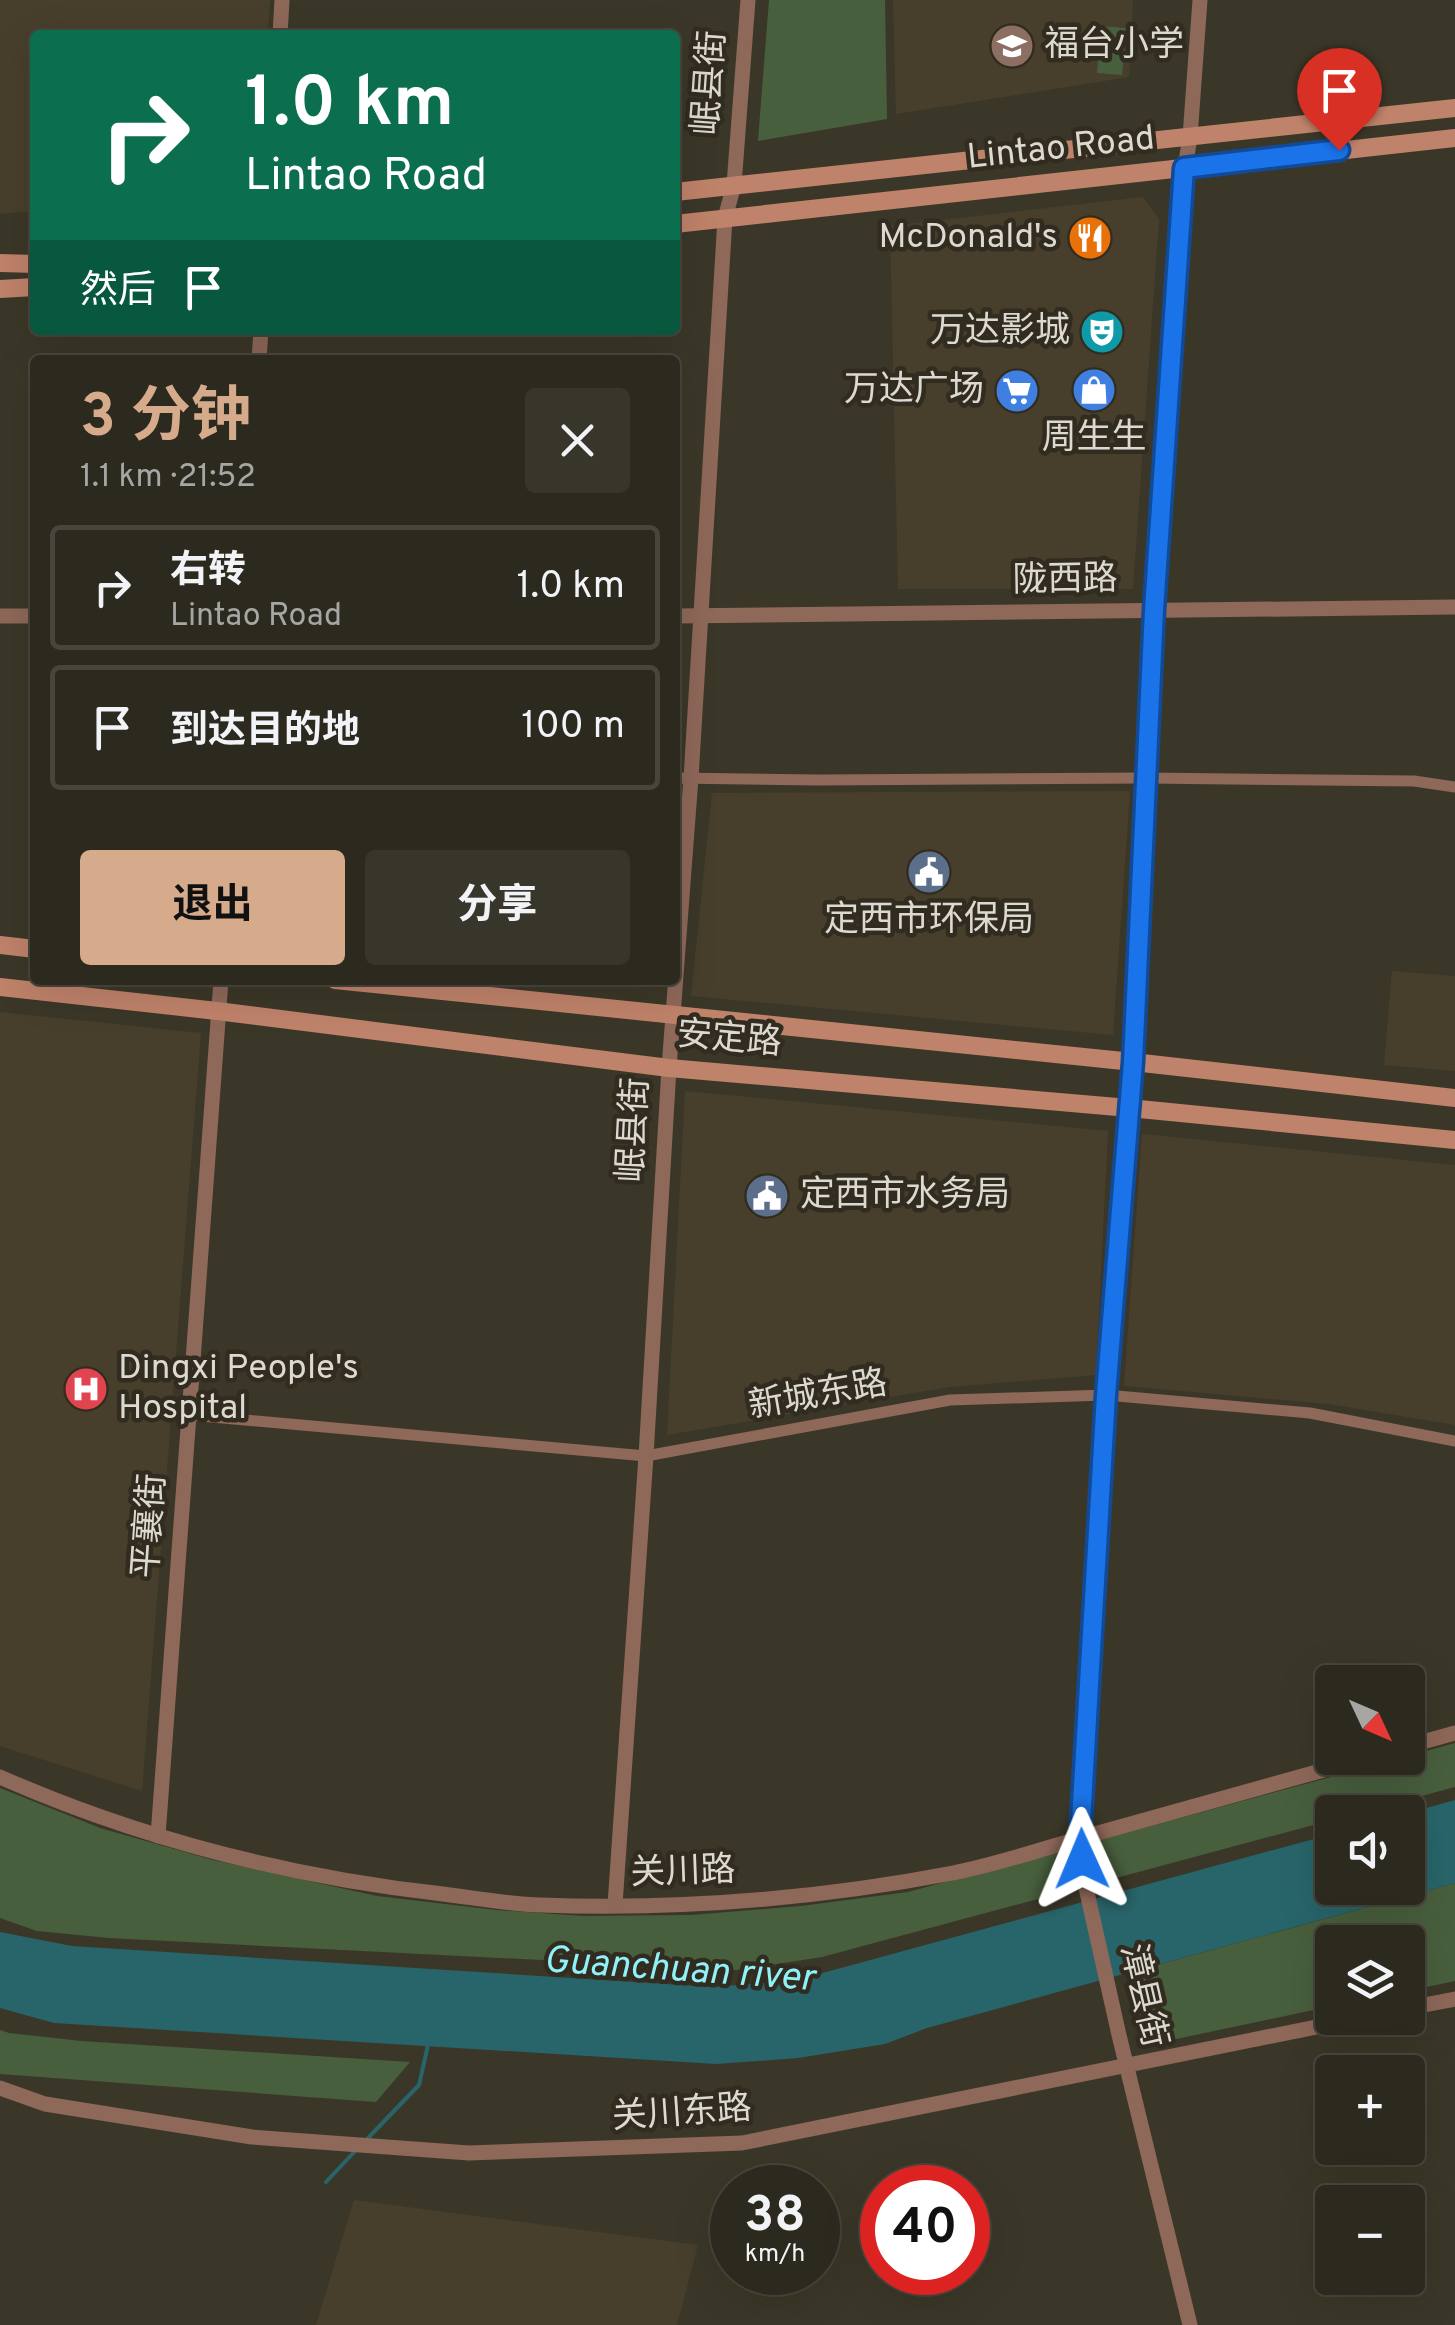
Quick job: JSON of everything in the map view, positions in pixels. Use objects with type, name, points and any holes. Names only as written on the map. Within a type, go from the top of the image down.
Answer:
[{"type":"main road","name":"Lintao Road","points":[[680,191],[1455,108]]},
{"type":"main road","name":"Lintao Road","points":[[680,223],[1455,138]]},
{"type":"main road","points":[[0,263],[30,264]]},
{"type":"main road","points":[[0,288],[30,287]]},
{"type":"main road","points":[[0,945],[30,948]]},
{"type":"main road","name":"安定路","points":[[385,985],[1455,1098]]},
{"type":"main road","name":"安定路","points":[[0,987],[669,1068],[1455,1140]]},
{"type":"street","points":[[280,30],[282,0]]},
{"type":"street","name":"岷县街","points":[[680,849],[683,778],[700,616],[725,218],[734,185],[748,0]]},
{"type":"street","name":"漳县街","points":[[1190,2325],[1084,1879],[1080,1838],[1106,1395],[1133,1062],[1154,610],[1184,168],[1190,137],[1200,0]]},
{"type":"street","name":"陇西路","points":[[680,616],[1455,608]]},
{"type":"street","points":[[0,616],[30,616]]},
{"type":"street","points":[[683,778],[1414,781],[1455,787]]},
{"type":"street","name":"平襄街","points":[[158,1836],[220,985]]},
{"type":"street","name":"岷县街","points":[[615,1905],[674,985]]},
{"type":"street","name":"新城东路","points":[[189,1415],[646,1456],[950,1400],[1106,1395],[1310,1413],[1455,1441]]},
{"type":"street","points":[[1425,1741],[1455,1733]]},
{"type":"street","name":"关川路","points":[[0,1777],[54,1801],[254,1864],[387,1888],[537,1905],[686,1905],[859,1890],[958,1872],[1315,1772]]},
{"type":"street","points":[[1425,2005],[1455,1999]]},
{"type":"street","name":"关川东路","points":[[0,2088],[45,2104],[252,2137],[469,2153],[742,2144],[1315,2027]]},
{"type":"shaded area","points":[[0,0],[270,0],[268,30],[30,30],[30,211],[0,214]]},
{"type":"shaded area","name":"福台小学","points":[[893,0],[1133,0],[1129,77],[896,114]]},
{"type":"shaded area","name":"万达广场","points":[[1143,197],[1159,219],[1133,589],[898,589],[890,226]]},
{"type":"shaded area","points":[[1130,791],[1113,1035],[691,996],[712,793]]},
{"type":"shaded area","points":[[1392,971],[1455,976],[1455,1071],[1384,1065]]},
{"type":"shaded area","name":"Dingxi People's Hospital","points":[[0,1012],[201,1033],[142,1791],[0,1746]]},
{"type":"shaded area","points":[[685,1091],[1108,1131],[1096,1375],[949,1387],[667,1435]]},
{"type":"shaded area","points":[[1142,1134],[1455,1165],[1455,1425],[1329,1404],[1124,1386]]},
{"type":"shaded area","points":[[354,2200],[698,2245],[677,2325],[316,2325]]},
{"type":"green space","points":[[769,0],[885,0],[887,119],[758,141]]},
{"type":"green space","points":[[1101,26],[1126,28],[1122,75],[1097,73]]},
{"type":"green space","points":[[1455,1743],[1455,1787],[1425,1795],[1315,1795],[1315,1825],[822,1957],[737,1970],[109,1938],[37,1931],[0,1918],[0,1788],[100,1828],[213,1860],[377,1896],[583,1916],[691,1915],[908,1892],[1338,1775],[1425,1775],[1425,1751]]},
{"type":"green space","points":[[1455,1883],[1455,1981],[1425,1987],[1425,1925],[1315,1925],[1315,2010],[1148,2045],[1128,1973],[1375,1905],[1425,1905],[1425,1891]]},
{"type":"green space","points":[[0,2030],[81,2041],[410,2062],[376,2102],[0,2074]]},
{"type":"water","points":[[1455,1800],[1455,1883],[1425,1891],[1425,1808]]},
{"type":"water","points":[[1315,1839],[1315,1905],[1375,1905],[927,2028],[885,2044],[798,2058],[716,2064],[54,2023],[0,2008],[0,1932],[72,1946],[713,1987],[797,1980]]},
{"type":"waterway","points":[[367,2139],[419,2085],[428,2045]]},
{"type":"waterway","points":[[326,2182],[357,2149]]},
{"type":"place","name":"福台小学","points":[[1012,46]]},
{"type":"place","name":"McDonald's","points":[[1090,238]]},
{"type":"place","name":"万达影城","points":[[1102,332]]},
{"type":"place","name":"周生生","points":[[1094,390]]},
{"type":"place","name":"万达广场","points":[[1017,391]]},
{"type":"place","name":"定西市环保局","points":[[929,872]]},
{"type":"place","name":"定西市水务局","points":[[767,1196]]},
{"type":"place","name":"Dingxi People's Hospital","points":[[86,1389]]},
{"type":"route","points":[[1082,1859],[1080,1838],[1104,1432],[1133,1062],[1154,610],[1184,168],[1339,150]]},
{"type":"water label","name":"Guanchuan river","points":[[679,1971]]}]
